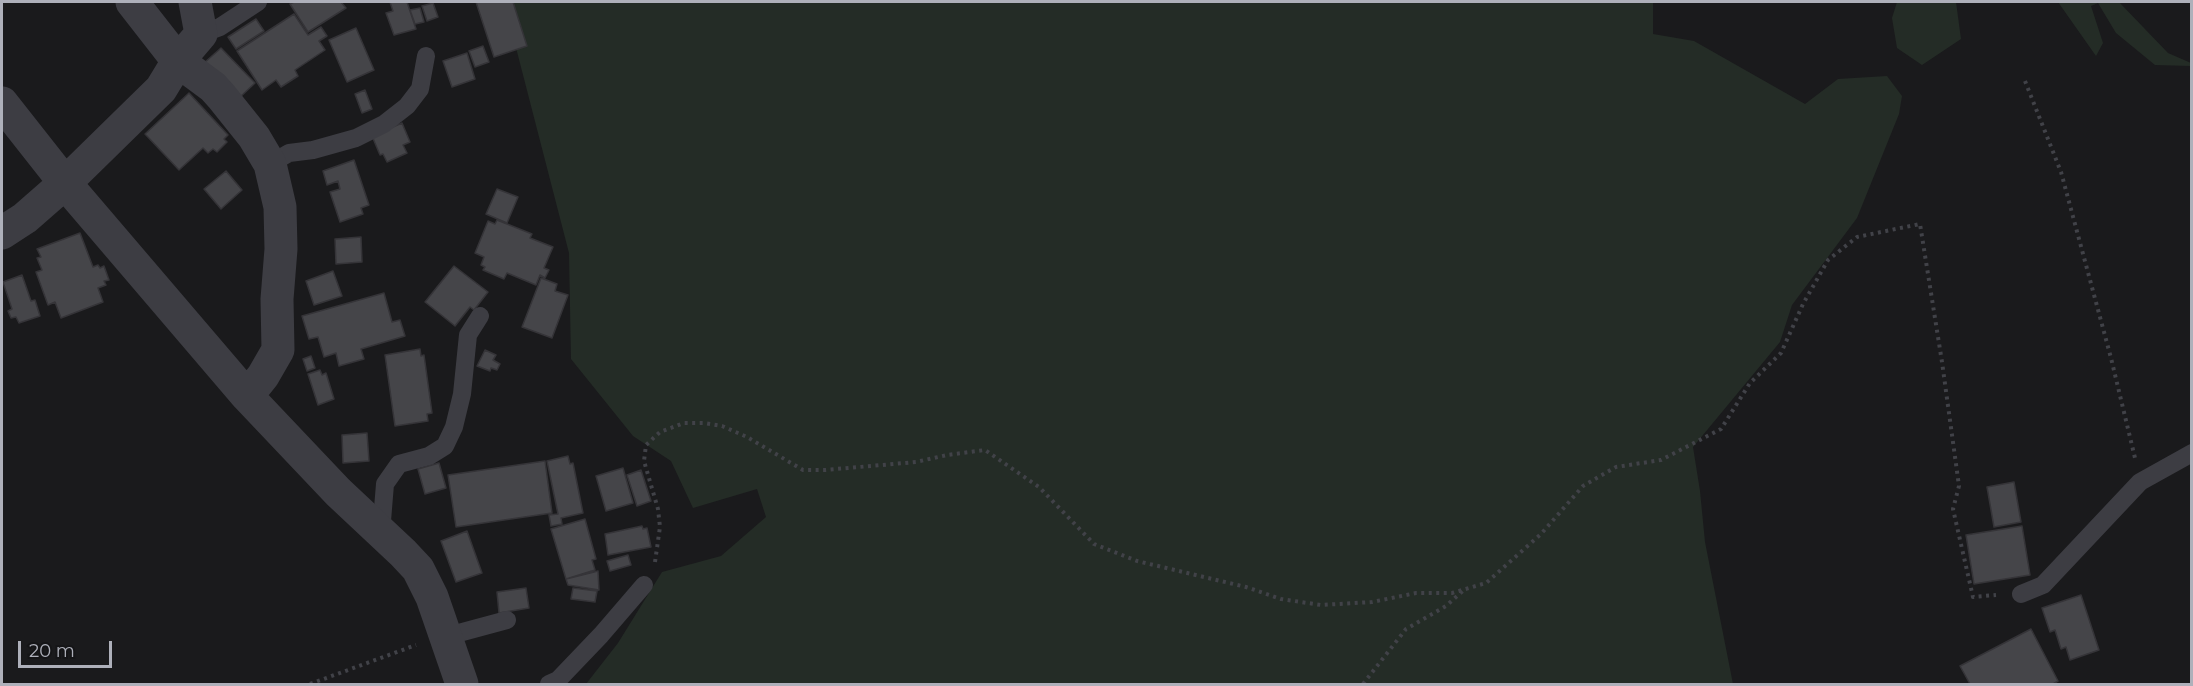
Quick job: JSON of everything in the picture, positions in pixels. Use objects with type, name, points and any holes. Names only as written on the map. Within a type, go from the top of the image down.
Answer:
[{"type":"street","points":[[132,2],[178,61],[213,87],[254,137],[270,164],[280,207],[278,350],[263,376],[247,396]]},
{"type":"street","points":[[2,233],[25,218],[65,183],[161,89],[178,61],[201,34],[195,2]]},
{"type":"street","points":[[2,104],[65,183],[247,396],[338,492],[418,569],[432,597],[462,684]]},
{"type":"lane","points":[[201,34],[220,27],[258,2]]},
{"type":"lane","points":[[270,164],[289,153],[314,150],[356,138],[384,124],[407,106],[420,89],[426,56]]},
{"type":"lane","points":[[381,533],[385,484],[399,464],[429,456],[445,446],[462,394],[468,335],[480,316]]},
{"type":"lane","points":[[2021,594],[2043,585],[2140,482],[2192,453]]},
{"type":"lane","points":[[549,684],[558,680],[644,585]]},
{"type":"lane","points":[[444,636],[507,620]]},
{"type":"path","points":[[2025,81],[2064,182],[2111,358],[2140,482]]},
{"type":"path","points":[[644,585],[654,566],[660,527],[658,509],[644,461],[646,445],[660,432],[684,423],[704,423],[722,426],[747,437],[803,470],[916,462],[947,454],[985,450],[1039,487],[1094,544],[1137,561],[1246,587],[1281,599],[1321,605],[1361,603],[1416,593],[1452,593],[1486,583],[1541,534],[1583,486],[1616,467],[1661,460],[1721,429],[1750,383],[1781,353],[1803,304],[1828,260],[1857,237],[1920,224],[1959,486],[1953,509],[1973,597],[2021,594]]},
{"type":"path","points":[[1363,684],[1406,630],[1446,606],[1465,589]]},
{"type":"path","points":[[310,684],[444,636]]},
{"type":"shaded area","points":[[507,2],[1653,2],[1653,34],[1694,41],[1805,104],[1838,79],[1887,76],[1902,96],[1899,114],[1857,218],[1792,305],[1780,342],[1693,447],[1705,542],[1733,684],[586,684],[618,643],[662,572],[721,556],[766,517],[757,489],[693,508],[671,461],[633,436],[571,359],[569,253],[514,40]]},
{"type":"shaded area","points":[[1897,2],[1956,2],[1961,39],[1922,65],[1897,48],[1892,18]]},
{"type":"shaded area","points":[[2058,2],[2119,2],[2168,53],[2191,63],[2191,66],[2155,65],[2116,33],[2098,3],[2091,6],[2103,43],[2096,56]]},
{"type":"building","points":[[294,2],[341,2],[346,8],[308,32],[290,4]]},
{"type":"building","points":[[390,2],[407,2],[416,29],[394,35],[386,13],[393,11]]},
{"type":"building","points":[[476,2],[513,2],[527,46],[494,57]]},
{"type":"building","points":[[433,3],[438,17],[427,21],[422,6]]},
{"type":"building","points":[[420,8],[424,22],[415,24],[410,10]]},
{"type":"building","points":[[294,14],[308,35],[321,27],[327,36],[319,41],[325,50],[295,70],[298,76],[281,87],[276,80],[262,90],[237,51]]},
{"type":"building","points":[[256,19],[264,31],[236,49],[228,37]]},
{"type":"building","points":[[356,28],[374,70],[347,82],[329,40]]},
{"type":"building","points":[[483,46],[489,62],[475,67],[469,51]]},
{"type":"building","points":[[221,48],[255,83],[238,99],[204,63]]},
{"type":"building","points":[[467,53],[475,79],[452,87],[443,61]]},
{"type":"building","points":[[365,90],[372,109],[362,113],[355,94]]},
{"type":"building","points":[[189,93],[228,135],[224,139],[227,142],[217,152],[213,149],[208,153],[203,148],[179,170],[145,134]]},
{"type":"building","points":[[402,123],[410,142],[403,145],[407,153],[387,162],[383,154],[380,155],[372,136]]},
{"type":"building","points":[[354,160],[369,205],[361,208],[363,214],[340,222],[330,192],[340,189],[338,181],[327,185],[323,171]]},
{"type":"building","points":[[226,171],[242,190],[221,209],[204,189]]},
{"type":"building","points":[[497,189],[518,197],[507,223],[486,214]]},
{"type":"building","points":[[497,220],[532,234],[530,238],[553,247],[544,268],[549,270],[545,278],[540,275],[536,285],[507,273],[504,279],[483,270],[485,267],[481,265],[484,257],[475,253],[488,221],[495,224]]},
{"type":"building","points":[[80,233],[93,267],[104,266],[109,280],[104,281],[106,285],[98,288],[103,302],[61,318],[55,302],[48,305],[36,272],[42,270],[37,258],[41,257],[37,249]]},
{"type":"building","points":[[361,237],[362,262],[336,264],[335,239]]},
{"type":"building","points":[[454,266],[488,292],[474,310],[470,307],[455,326],[425,302]]},
{"type":"building","points":[[333,271],[342,296],[314,305],[306,281]]},
{"type":"building","points":[[22,275],[31,301],[35,300],[40,316],[19,323],[16,317],[11,318],[8,311],[12,309],[3,282]]},
{"type":"building","points":[[541,278],[557,284],[555,291],[568,295],[552,338],[522,327]]},
{"type":"building","points":[[384,293],[392,322],[400,320],[405,336],[361,349],[364,359],[339,366],[336,353],[324,357],[318,337],[309,339],[302,316]]},
{"type":"building","points":[[420,349],[421,356],[424,355],[432,413],[427,414],[428,421],[395,426],[385,355]]},
{"type":"building","points":[[485,350],[496,355],[493,360],[500,364],[497,370],[491,368],[490,371],[477,366]]},
{"type":"building","points":[[311,356],[315,368],[307,371],[303,359]]},
{"type":"building","points":[[320,370],[322,375],[326,373],[334,399],[318,405],[308,374]]},
{"type":"building","points":[[367,433],[369,461],[343,463],[342,435]]},
{"type":"building","points":[[568,456],[570,464],[573,463],[583,513],[561,518],[562,524],[551,526],[549,515],[558,514],[547,461]]},
{"type":"building","points":[[545,461],[552,513],[456,527],[448,475]]},
{"type":"building","points":[[439,463],[446,488],[425,494],[418,469]]},
{"type":"building","points":[[623,468],[633,503],[606,511],[596,476]]},
{"type":"building","points":[[641,470],[651,501],[637,506],[627,475]]},
{"type":"building","points":[[2014,482],[2021,522],[1994,527],[1987,487]]},
{"type":"building","points":[[585,519],[596,559],[592,560],[595,570],[566,579],[551,529]]},
{"type":"building","points":[[642,526],[643,529],[647,528],[651,547],[608,555],[605,534]]},
{"type":"building","points":[[2022,526],[2030,575],[1974,584],[1966,535]]},
{"type":"building","points":[[467,531],[482,573],[456,582],[441,541]]},
{"type":"building","points":[[628,555],[631,565],[610,571],[607,561]]},
{"type":"building","points":[[598,571],[599,590],[568,585],[566,579]]},
{"type":"building","points":[[526,588],[529,608],[499,613],[497,592]]},
{"type":"building","points":[[573,588],[597,591],[595,602],[571,599]]},
{"type":"building","points":[[2081,595],[2099,650],[2070,660],[2066,647],[2061,649],[2055,630],[2050,632],[2042,608]]},
{"type":"building","points":[[2031,629],[2058,681],[2053,684],[1970,684],[1960,666]]}]
